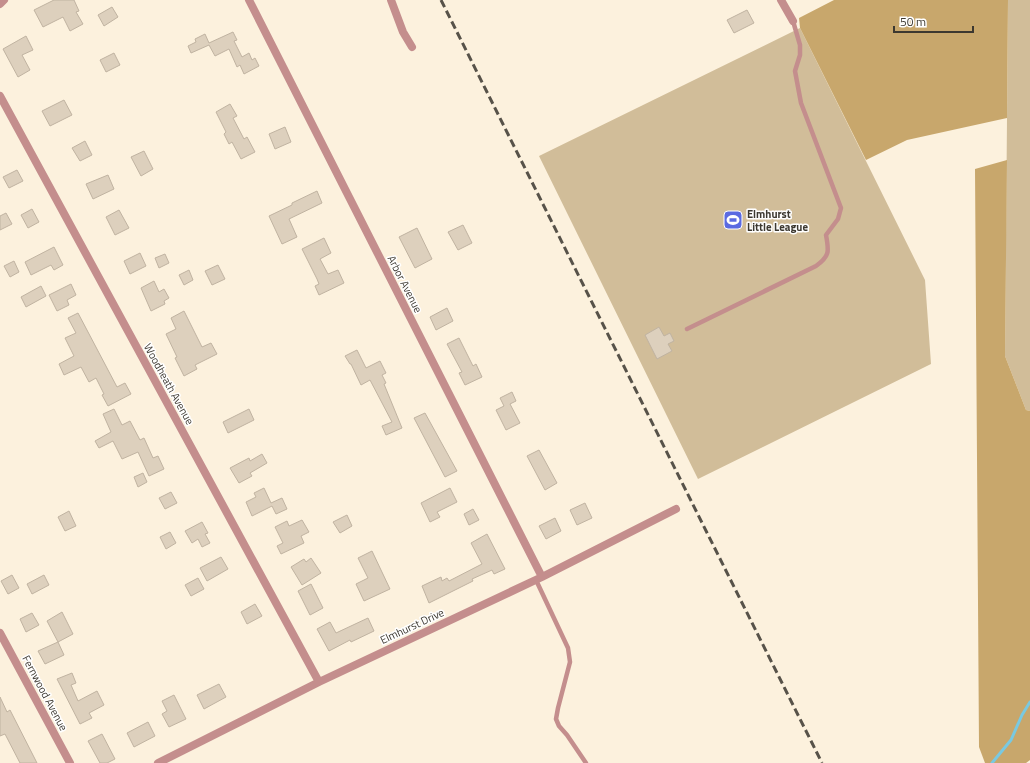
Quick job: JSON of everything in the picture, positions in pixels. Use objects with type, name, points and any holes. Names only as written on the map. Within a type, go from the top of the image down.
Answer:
[{"type":"street","points":[[0,4],[4,0]]},
{"type":"street","name":"Arbor Avenue","points":[[249,0],[539,579]]},
{"type":"street","points":[[391,0],[403,32],[412,46]]},
{"type":"street","points":[[781,0],[792,22]]},
{"type":"street","name":"Woodheath Avenue","points":[[0,96],[319,682]]},
{"type":"street","name":"Elmhurst Drive","points":[[158,763],[319,682],[539,579],[676,509]]},
{"type":"street","name":"Fernwood Avenue","points":[[0,633],[70,763]]},
{"type":"lane","points":[[687,330],[816,266],[824,260],[827,255],[829,249],[826,235],[838,219],[841,208],[801,103],[795,71],[800,55],[800,45],[792,22]]},
{"type":"lane","points":[[539,579],[568,648],[570,662],[556,719],[559,726],[586,763]]},
{"type":"shaded area","points":[[834,0],[1008,0],[1007,118],[907,140],[866,160],[800,28],[799,18]]},
{"type":"shaded area","points":[[1008,0],[1030,0],[1030,411],[1026,410],[1005,356]]},
{"type":"shaded area","name":"Elmhurst Little League","points":[[800,28],[925,280],[931,364],[698,479],[539,156]]},
{"type":"shaded area","points":[[1007,160],[1005,356],[1026,410],[1030,411],[1030,760],[1026,763],[985,763],[979,747],[975,169]]},
{"type":"building","points":[[54,0],[74,0],[79,11],[76,12],[83,24],[70,31],[63,17],[43,27],[34,10]]},
{"type":"building","points":[[112,7],[118,17],[104,26],[98,15]]},
{"type":"building","points":[[747,10],[754,23],[734,33],[727,20]]},
{"type":"building","points":[[233,32],[237,40],[234,41],[242,57],[249,53],[252,60],[255,58],[259,66],[244,74],[240,65],[237,67],[229,49],[215,56],[209,45],[191,53],[188,46],[196,42],[195,39],[205,34],[209,43]]},
{"type":"building","points":[[26,36],[33,50],[22,55],[30,70],[18,77],[3,49]]},
{"type":"building","points":[[114,53],[120,65],[106,72],[100,60]]},
{"type":"building","points":[[64,100],[72,115],[50,126],[42,111]]},
{"type":"building","points":[[230,104],[237,116],[233,118],[244,139],[247,137],[255,152],[241,159],[232,142],[229,144],[224,134],[226,132],[216,112]]},
{"type":"building","points":[[285,127],[291,142],[275,149],[269,134]]},
{"type":"building","points":[[85,141],[92,155],[80,161],[72,148]]},
{"type":"building","points":[[144,151],[153,169],[141,176],[131,157]]},
{"type":"building","points":[[17,170],[23,181],[9,188],[3,177]]},
{"type":"building","points":[[108,175],[114,189],[93,199],[86,184]]},
{"type":"building","points":[[317,191],[322,203],[289,219],[297,237],[282,244],[269,216]]},
{"type":"building","points":[[32,209],[39,222],[28,228],[21,215]]},
{"type":"building","points":[[119,210],[129,228],[115,235],[106,217]]},
{"type":"building","points":[[6,213],[12,224],[0,230],[0,216]]},
{"type":"building","points":[[463,225],[472,243],[458,250],[448,232]]},
{"type":"building","points":[[417,228],[432,259],[415,268],[399,237]]},
{"type":"building","points":[[324,238],[331,253],[320,259],[328,274],[338,270],[344,283],[319,295],[315,286],[319,284],[302,249]]},
{"type":"building","points":[[54,247],[63,265],[54,270],[51,265],[31,275],[25,262]]},
{"type":"building","points":[[140,253],[146,266],[130,274],[124,261]]},
{"type":"building","points":[[165,254],[169,263],[159,268],[155,258]]},
{"type":"building","points":[[14,261],[19,272],[10,277],[4,266]]},
{"type":"building","points":[[218,265],[225,279],[212,285],[205,271]]},
{"type":"building","points":[[189,270],[193,280],[184,285],[179,275]]},
{"type":"building","points":[[154,281],[159,292],[164,289],[169,298],[164,301],[165,304],[151,311],[141,288]]},
{"type":"building","points":[[71,284],[76,295],[67,300],[69,305],[57,311],[49,295]]},
{"type":"building","points":[[41,286],[46,296],[26,307],[21,297]]},
{"type":"building","points":[[447,308],[453,321],[436,330],[430,317]]},
{"type":"building","points":[[184,311],[202,347],[211,343],[217,354],[195,365],[197,369],[184,376],[166,334],[176,329],[171,318]]},
{"type":"building","points":[[78,313],[117,387],[125,383],[131,394],[108,406],[96,378],[89,382],[81,367],[64,375],[59,364],[74,356],[65,338],[76,333],[68,318]]},
{"type":"building","points":[[659,327],[664,336],[670,333],[674,341],[668,344],[672,351],[657,359],[645,335]]},
{"type":"building","points":[[459,338],[473,366],[476,364],[482,377],[465,385],[459,373],[462,372],[447,344]]},
{"type":"building","points":[[357,350],[366,368],[380,361],[386,373],[382,375],[386,383],[384,384],[402,428],[386,435],[382,426],[392,422],[370,380],[361,385],[351,364],[345,356]]},
{"type":"building","points":[[512,392],[516,401],[510,404],[520,423],[506,430],[496,410],[504,406],[500,398]]},
{"type":"building","points":[[114,409],[122,425],[130,421],[140,440],[144,438],[153,458],[158,456],[164,469],[149,476],[138,452],[122,459],[113,441],[99,448],[95,441],[111,432],[103,414]]},
{"type":"building","points":[[249,409],[254,420],[228,433],[223,422]]},
{"type":"building","points":[[425,413],[457,471],[445,477],[414,418]]},
{"type":"building","points":[[539,450],[557,483],[545,490],[527,456]]},
{"type":"building","points":[[262,454],[267,463],[250,473],[252,476],[239,483],[230,468],[249,458],[250,461]]},
{"type":"building","points":[[143,473],[147,482],[138,487],[134,477]]},
{"type":"building","points":[[264,488],[271,503],[282,498],[287,509],[276,514],[272,506],[252,516],[246,502],[256,497],[254,493]]},
{"type":"building","points":[[450,488],[457,502],[437,512],[440,517],[430,522],[421,503]]},
{"type":"building","points":[[171,492],[177,503],[165,509],[159,498]]},
{"type":"building","points":[[585,503],[592,518],[577,525],[570,510]]},
{"type":"building","points":[[473,509],[479,520],[469,525],[464,514]]},
{"type":"building","points":[[69,511],[76,526],[65,531],[58,517]]},
{"type":"building","points":[[347,515],[352,526],[340,533],[333,522]]},
{"type":"building","points":[[555,518],[561,531],[546,539],[539,526]]},
{"type":"building","points":[[302,520],[309,532],[301,536],[304,543],[281,554],[277,546],[283,543],[275,527],[287,521],[289,526]]},
{"type":"building","points":[[202,522],[208,533],[205,534],[210,543],[202,547],[198,539],[192,543],[185,531]]},
{"type":"building","points":[[170,532],[176,543],[166,549],[160,537]]},
{"type":"building","points":[[487,534],[505,569],[494,574],[492,570],[472,579],[473,581],[429,603],[422,586],[441,577],[442,581],[447,578],[449,581],[482,564],[471,543]]},
{"type":"building","points":[[372,551],[390,589],[364,601],[356,584],[368,578],[358,558]]},
{"type":"building","points":[[221,557],[228,569],[207,581],[200,568]]},
{"type":"building","points":[[311,558],[321,573],[302,585],[291,567],[304,559],[306,562]]},
{"type":"building","points":[[12,575],[19,588],[8,594],[1,581]]},
{"type":"building","points":[[44,575],[49,585],[32,594],[27,584]]},
{"type":"building","points":[[198,578],[204,589],[191,596],[185,585]]},
{"type":"building","points":[[311,584],[323,608],[310,615],[298,591]]},
{"type":"building","points":[[255,604],[262,616],[247,624],[241,612]]},
{"type":"building","points":[[62,612],[73,634],[58,642],[47,621]]},
{"type":"building","points":[[32,613],[39,625],[26,632],[20,619]]},
{"type":"building","points":[[368,618],[374,631],[351,642],[350,640],[329,651],[317,629],[330,622],[336,633]]},
{"type":"building","points":[[58,642],[64,655],[45,664],[38,651]]},
{"type":"building","points":[[72,673],[76,683],[71,685],[78,701],[97,691],[104,705],[89,713],[92,718],[80,724],[57,679]]},
{"type":"building","points":[[219,684],[226,697],[204,709],[197,695]]},
{"type":"building","points":[[174,695],[186,719],[169,727],[162,714],[167,711],[162,701]]},
{"type":"building","points":[[0,697],[7,712],[10,710],[37,763],[20,763],[5,734],[0,736]]},
{"type":"building","points":[[148,722],[155,736],[134,747],[127,733]]},
{"type":"building","points":[[102,734],[115,759],[107,763],[100,763],[88,741]]},
{"type":"waterway","points":[[992,763],[1011,740],[1022,715],[1030,702]]},
{"type":"railway","points":[[441,0],[822,763]]},
{"type":"place","name":"Elmhurst Little League","points":[[733,220]]}]
